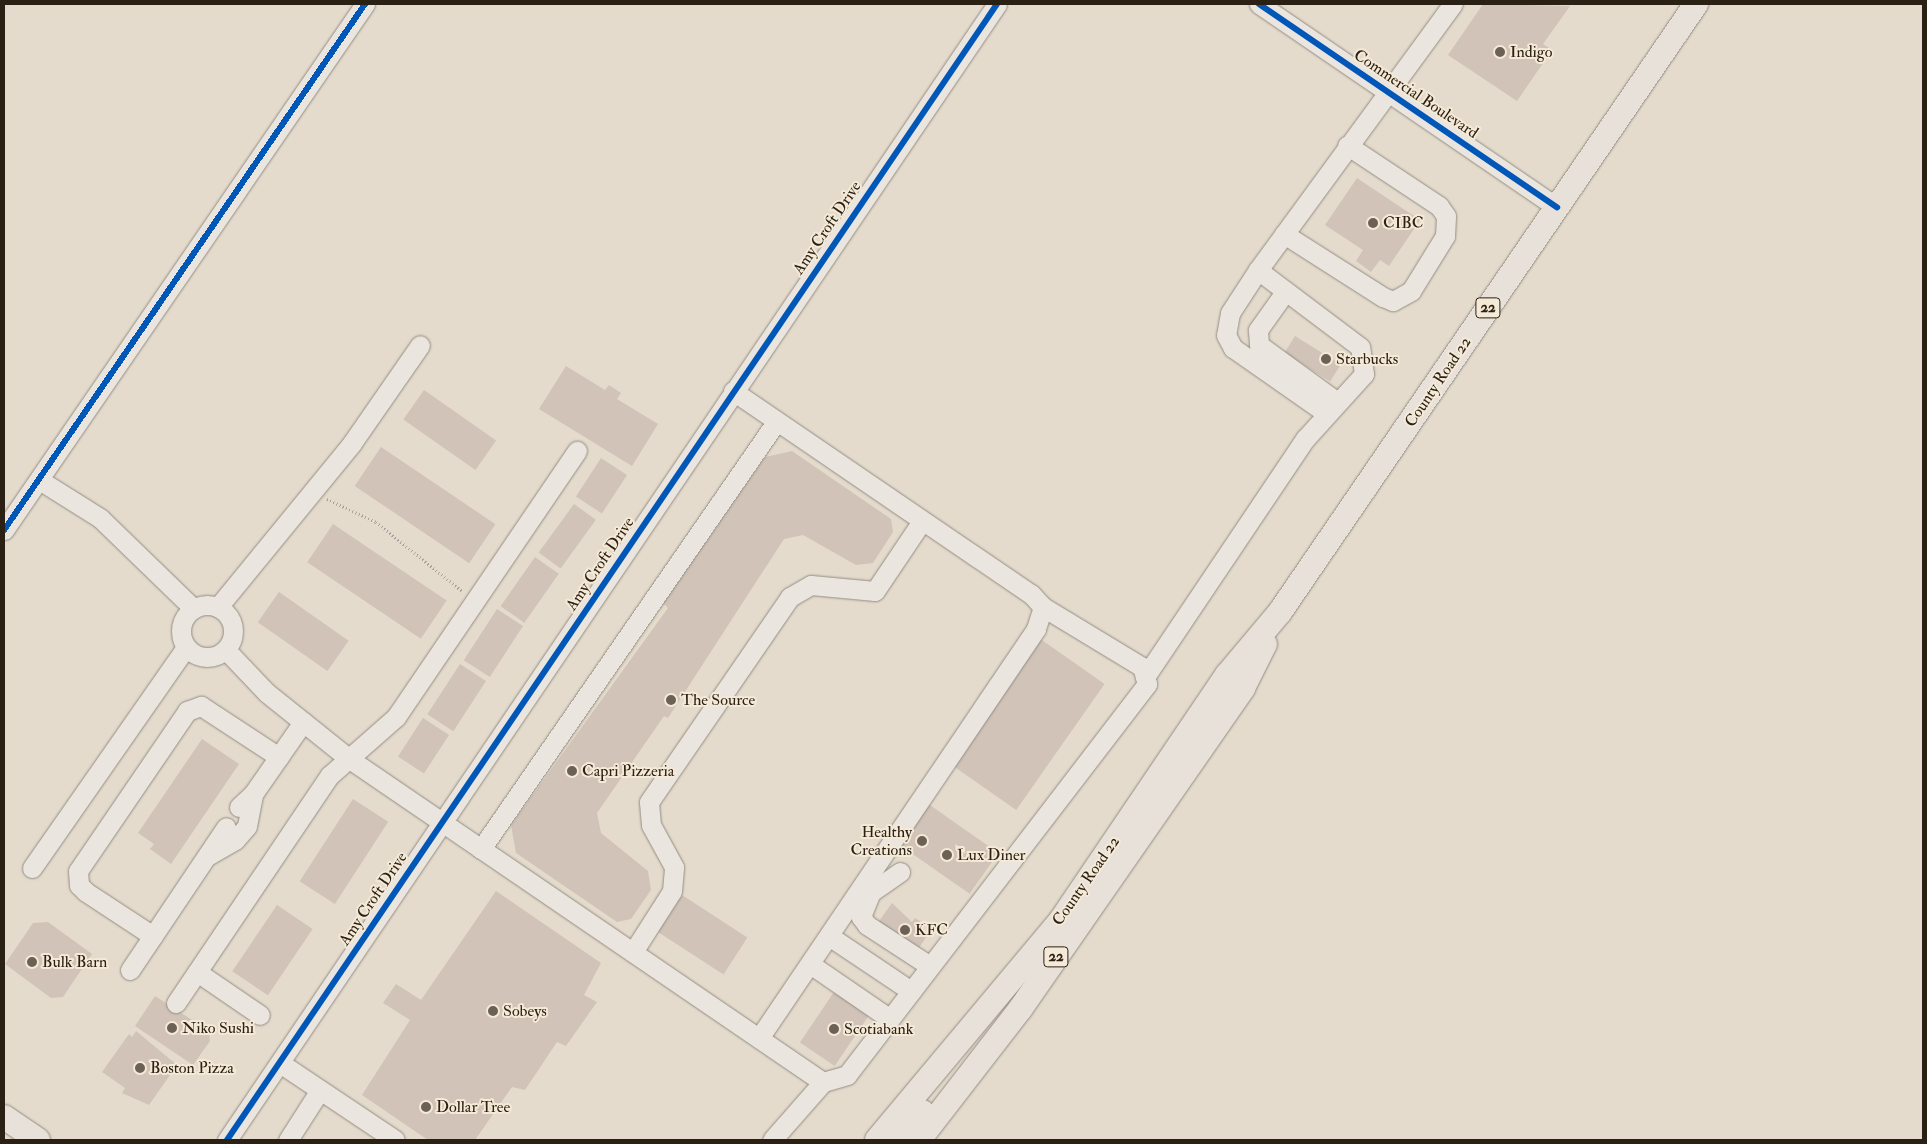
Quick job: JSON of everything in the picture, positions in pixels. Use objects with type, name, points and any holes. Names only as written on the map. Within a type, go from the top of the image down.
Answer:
[{"type":"main road","name":"County Road 22","points":[[877,1140],[1061,920],[1227,675],[1280,612],[1696,4]]},
{"type":"main road","name":"County Road 22","points":[[919,1140],[1020,1008],[1243,688],[1280,612]]},
{"type":"main road","points":[[900,1140],[975,1044],[1061,920]]},
{"type":"main road","points":[[4,1117],[38,1140]]},
{"type":"street","points":[[4,530],[41,481],[365,4]]},
{"type":"street","name":"Amy Croft Drive","points":[[227,1140],[997,4]]},
{"type":"street","name":"Commercial Boulevard","points":[[1259,4],[1557,207]]},
{"type":"street","points":[[1331,407],[1233,348],[1226,335],[1230,313],[1258,270],[1372,110],[1391,94],[1453,4]]},
{"type":"street","points":[[1284,234],[1382,298],[1393,301],[1411,291],[1445,236],[1446,216],[1439,206],[1347,145]]},
{"type":"street","points":[[1145,678],[1331,407],[1364,374],[1366,360],[1360,347],[1258,270]]},
{"type":"street","points":[[1285,292],[1258,330],[1258,345],[1331,407]]},
{"type":"street","points":[[41,481],[100,518],[193,608],[218,607],[314,490],[420,345]]},
{"type":"street","points":[[733,391],[1031,594],[1043,607],[1142,667],[1147,684],[847,1075],[824,1082],[772,1140]]},
{"type":"street","points":[[481,849],[776,422]]},
{"type":"street","points":[[176,1003],[330,775],[396,717],[577,451]]},
{"type":"street","points":[[633,952],[672,891],[674,867],[651,825],[649,802],[790,597],[810,585],[875,591],[922,521]]},
{"type":"street","points":[[218,607],[233,626],[226,650]]},
{"type":"street","points":[[759,1038],[1036,629],[1043,607]]},
{"type":"street","points":[[32,868],[186,647],[182,622],[193,608]]},
{"type":"street","points":[[186,647],[201,657],[226,650]]},
{"type":"street","points":[[226,650],[267,693],[348,758],[824,1082]]},
{"type":"street","points":[[153,936],[86,892],[80,885],[78,871],[187,711],[201,706],[279,757]]},
{"type":"street","points":[[239,807],[253,794],[303,722]]},
{"type":"street","points":[[206,856],[235,840],[247,826],[253,794]]},
{"type":"street","points":[[130,970],[226,827]]},
{"type":"street","points":[[900,872],[871,892],[861,917],[867,925],[930,966]]},
{"type":"street","points":[[829,936],[911,991]]},
{"type":"street","points":[[810,964],[890,1019]]},
{"type":"street","points":[[197,972],[260,1015]]},
{"type":"street","points":[[280,1063],[395,1140]]},
{"type":"street","points":[[288,1140],[320,1090]]},
{"type":"path","points":[[314,490],[376,522],[475,601]]},
{"type":"building","name":"Indigo","points":[[1483,4],[1570,6],[1543,44],[1552,50],[1517,101],[1448,55]]},
{"type":"building","name":"CIBC","points":[[1357,178],[1420,220],[1389,266],[1380,260],[1371,272],[1356,261],[1363,250],[1325,225]]},
{"type":"building","points":[[1295,336],[1341,365],[1330,382],[1284,353]]},
{"type":"building","points":[[566,366],[605,390],[609,385],[621,393],[617,399],[658,424],[632,466],[539,409]]},
{"type":"building","points":[[424,390],[496,440],[475,470],[403,419]]},
{"type":"building","points":[[381,447],[495,524],[469,563],[355,486]]},
{"type":"building","points":[[792,451],[891,519],[893,532],[873,563],[856,565],[803,535],[784,539],[668,718],[664,716],[597,813],[601,833],[648,871],[651,890],[631,919],[617,922],[516,853],[511,825],[668,608],[663,603],[765,457]]},
{"type":"building","points":[[601,458],[627,475],[602,513],[576,497]]},
{"type":"building","points":[[574,504],[596,520],[561,568],[539,553]]},
{"type":"building","points":[[333,524],[447,601],[421,639],[307,562]]},
{"type":"building","points":[[535,557],[559,574],[524,623],[501,606]]},
{"type":"building","points":[[279,592],[349,641],[327,671],[258,622]]},
{"type":"building","points":[[497,609],[523,626],[490,677],[464,660]]},
{"type":"building","points":[[1039,638],[1105,684],[1016,810],[951,764]]},
{"type":"building","points":[[460,664],[486,681],[453,731],[427,714]]},
{"type":"building","points":[[423,718],[449,735],[424,773],[398,757]]},
{"type":"building","points":[[202,739],[239,764],[171,864],[150,849],[154,844],[138,833]]},
{"type":"building","points":[[353,799],[388,822],[335,904],[300,881]]},
{"type":"building","points":[[927,803],[998,853],[970,894],[898,844]]},
{"type":"building","name":"Sobeys","points":[[496,891],[601,963],[584,995],[597,1002],[566,1046],[557,1042],[525,1090],[512,1087],[475,1140],[428,1140],[362,1095],[410,1020],[383,1003],[396,984],[421,1000]]},
{"type":"building","points":[[682,895],[747,937],[723,974],[658,932]]},
{"type":"building","name":"KFC","points":[[892,903],[912,922],[915,918],[921,922],[918,927],[928,934],[917,951],[877,924]]},
{"type":"building","points":[[277,905],[313,929],[268,995],[232,971]]},
{"type":"building","points":[[48,922],[92,954],[63,997],[51,998],[5,964],[33,923]]},
{"type":"building","name":"Scotiabank","points":[[834,992],[869,1015],[835,1066],[800,1043]]},
{"type":"building","name":"Niko Sushi","points":[[155,996],[209,1031],[210,1041],[193,1065],[135,1026]]},
{"type":"building","name":"Boston Pizza","points":[[136,1031],[177,1065],[149,1105],[122,1093],[125,1088],[102,1072],[129,1034],[132,1037]]},
{"type":"cycle path","points":[[4,530],[365,4]]},
{"type":"cycle path","points":[[227,1140],[997,4]]},
{"type":"cycle path","points":[[1259,4],[1557,207]]},
{"type":"place","name":"Indigo","points":[[1500,52]]},
{"type":"place","name":"CIBC","points":[[1373,223]]},
{"type":"place","name":"Starbucks","points":[[1326,359]]},
{"type":"place","name":"The Source","points":[[671,700]]},
{"type":"place","name":"Capri Pizzeria","points":[[572,771]]},
{"type":"place","name":"Healthy Creations","points":[[922,841]]},
{"type":"place","name":"Lux Diner","points":[[947,855]]},
{"type":"place","name":"KFC","points":[[905,930]]},
{"type":"place","name":"Bulk Barn","points":[[32,962]]},
{"type":"place","name":"Sobeys","points":[[493,1011]]},
{"type":"place","name":"Niko Sushi","points":[[172,1028]]},
{"type":"place","name":"Scotiabank","points":[[834,1029]]},
{"type":"place","name":"Boston Pizza","points":[[140,1068]]},
{"type":"place","name":"Dollar Tree","points":[[426,1107]]}]
